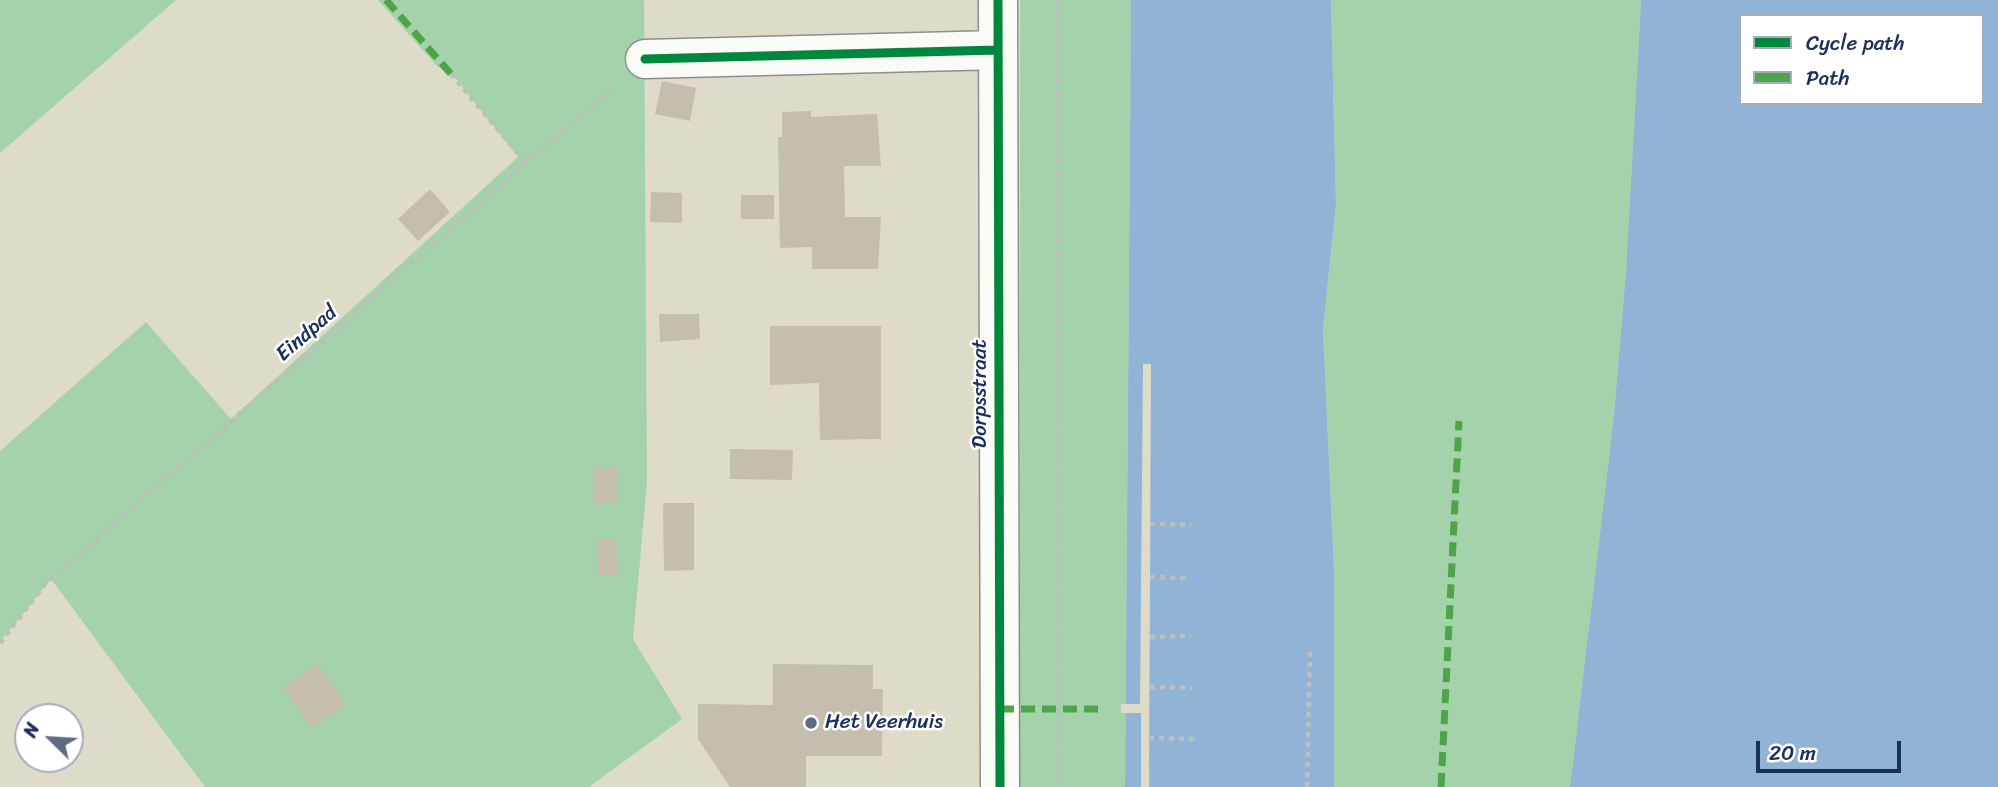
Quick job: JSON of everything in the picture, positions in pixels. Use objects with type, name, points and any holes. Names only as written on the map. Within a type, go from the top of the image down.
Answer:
[{"type":"street","name":"Dorpsstraat","points":[[998,0],[1000,787]]},
{"type":"street","points":[[645,59],[998,50]]},
{"type":"path","points":[[1058,0],[1060,787]]},
{"type":"path","points":[[452,74],[526,163]]},
{"type":"path","points":[[1150,524],[1191,525]]},
{"type":"path","points":[[1150,577],[1190,578]]},
{"type":"path","points":[[1150,637],[1191,636]]},
{"type":"path","points":[[1307,787],[1310,648]]},
{"type":"path","points":[[1150,687],[1192,688]]},
{"type":"path","points":[[1149,738],[1194,738]]},
{"type":"green space","points":[[0,0],[176,0],[0,153]]},
{"type":"green space","points":[[378,0],[644,0],[647,481],[633,639],[682,719],[589,787],[205,787],[51,579],[0,642],[0,451],[146,322],[231,419],[518,157],[452,74],[437,66]]},
{"type":"green space","points":[[1020,0],[1131,0],[1125,787],[1020,787]]},
{"type":"green space","points":[[1331,0],[1641,0],[1626,270],[1614,414],[1570,787],[1334,787],[1334,571],[1323,329],[1336,204]]},
{"type":"water","points":[[1131,0],[1331,0],[1336,204],[1323,329],[1334,571],[1334,787],[1125,787]]},
{"type":"water","points":[[1641,0],[1998,0],[1998,787],[1570,787],[1614,414],[1626,270]]},
{"type":"pier","points":[[1143,364],[1151,364],[1149,787],[1141,787],[1141,713],[1121,713],[1121,704],[1140,704]]},
{"type":"building","points":[[662,81],[696,88],[690,121],[655,114]]},
{"type":"building","points":[[811,111],[811,117],[877,114],[881,166],[844,166],[845,217],[881,217],[878,269],[812,269],[812,247],[780,248],[778,137],[782,137],[782,112]]},
{"type":"building","points":[[430,189],[450,212],[418,241],[398,219]]},
{"type":"building","points":[[651,192],[682,193],[682,223],[650,222]]},
{"type":"building","points":[[741,195],[774,195],[774,219],[741,219]]},
{"type":"building","points":[[659,314],[699,314],[700,339],[660,342]]},
{"type":"building","points":[[770,326],[881,326],[881,439],[820,440],[819,383],[770,385]]},
{"type":"building","points":[[730,449],[793,450],[792,480],[730,479]]},
{"type":"building","points":[[617,467],[618,503],[594,504],[594,468]]},
{"type":"building","points":[[663,503],[694,503],[694,570],[664,571]]},
{"type":"building","points":[[597,539],[616,539],[618,575],[598,576]]},
{"type":"building","points":[[317,663],[346,704],[312,729],[283,687]]},
{"type":"building","points":[[773,664],[873,665],[873,689],[883,689],[882,756],[806,756],[806,787],[730,787],[698,739],[698,704],[773,705]]},
{"type":"marked path","points":[[386,0],[451,74]]},
{"type":"marked path","points":[[1441,787],[1459,421]]},
{"type":"marked path","points":[[1000,709],[1104,709]]},
{"type":"cycle path","points":[[998,0],[1000,787]]},
{"type":"cycle path","points":[[645,59],[998,50]]},
{"type":"place","name":"Het Veerhuis","points":[[811,723]]}]
